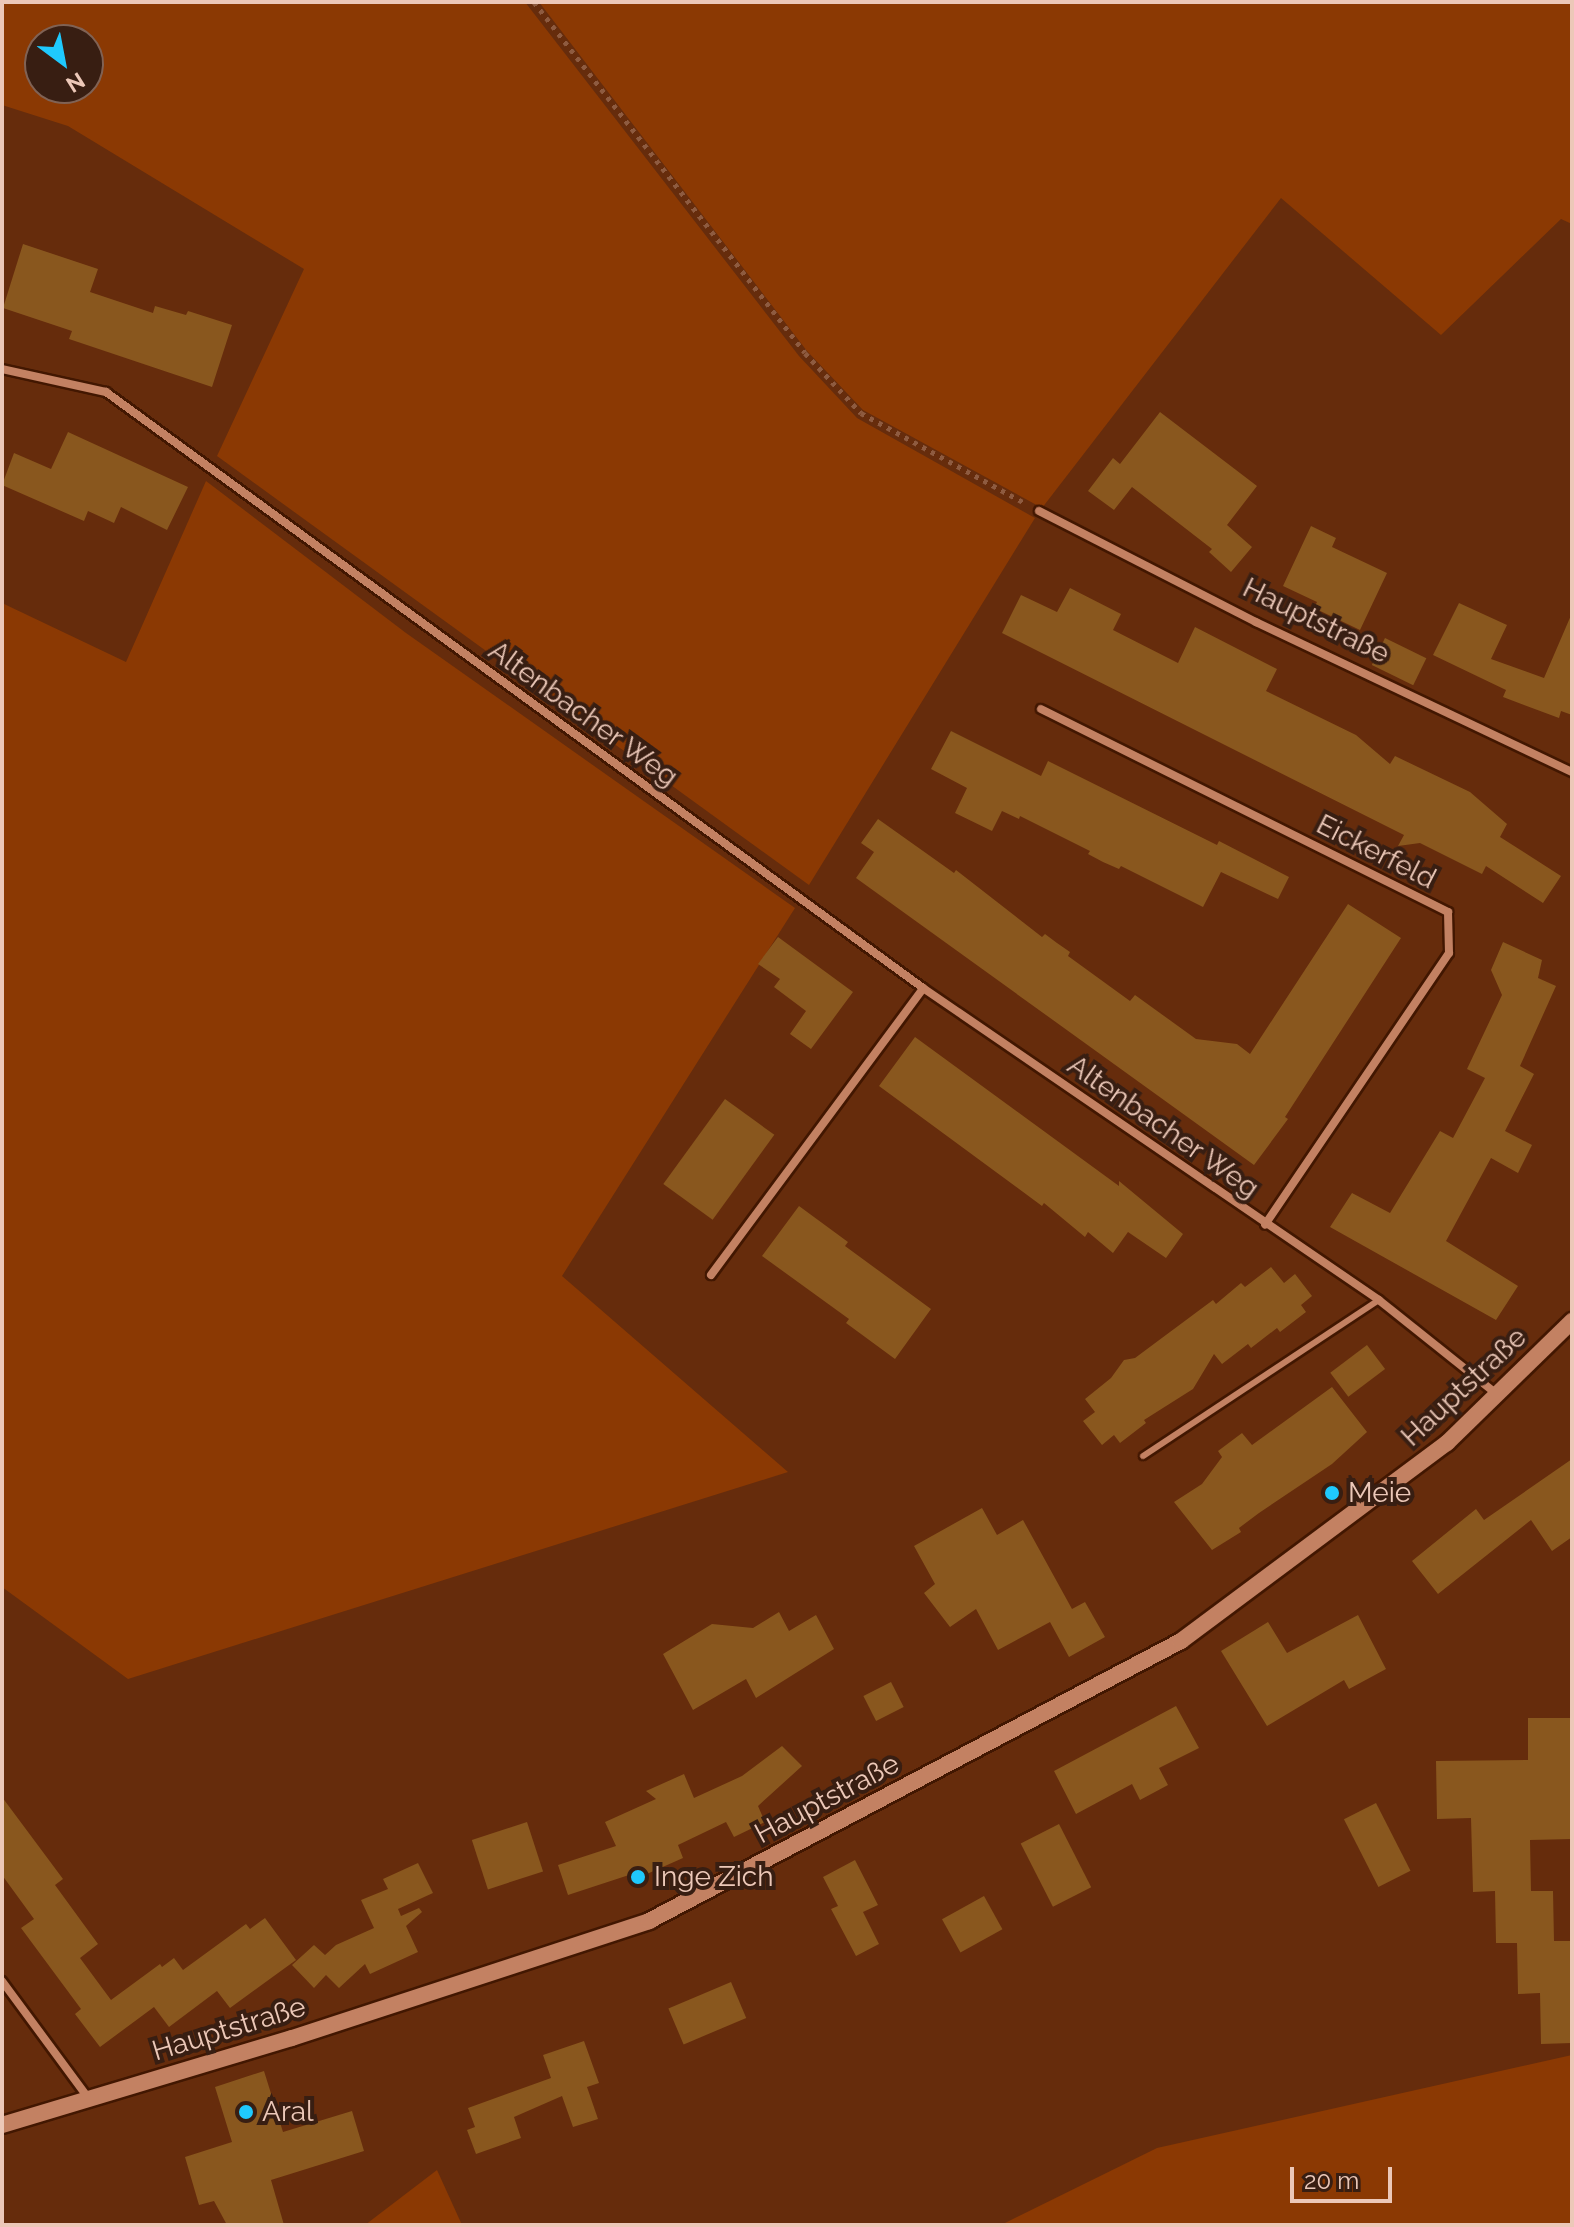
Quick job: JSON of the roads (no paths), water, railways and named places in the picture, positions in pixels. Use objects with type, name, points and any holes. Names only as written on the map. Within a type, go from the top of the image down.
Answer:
[{"type":"main road","name":"Hauptstraße","points":[[2,2125],[292,2038],[649,1921],[1181,1641],[1447,1443],[1572,1321]]},
{"type":"street","name":"Altenbacher Weg","points":[[2,369],[106,392],[216,476],[923,988],[1265,1225],[1379,1300],[1498,1395]]},
{"type":"street","name":"Hauptstraße","points":[[1039,511],[1256,622],[1572,772]]},
{"type":"street","name":"Eickerfeld","points":[[1041,709],[1448,912],[1449,953],[1265,1225]]},
{"type":"street","points":[[711,1275],[923,988]]},
{"type":"street","points":[[2,1981],[89,2099]]},
{"type":"lane","points":[[1143,1456],[1379,1300]]},
{"type":"place","name":"Meie","points":[[1332,1493]]},
{"type":"place","name":"Inge Zich","points":[[638,1877]]},
{"type":"place","name":"Aral","points":[[246,2112]]}]
